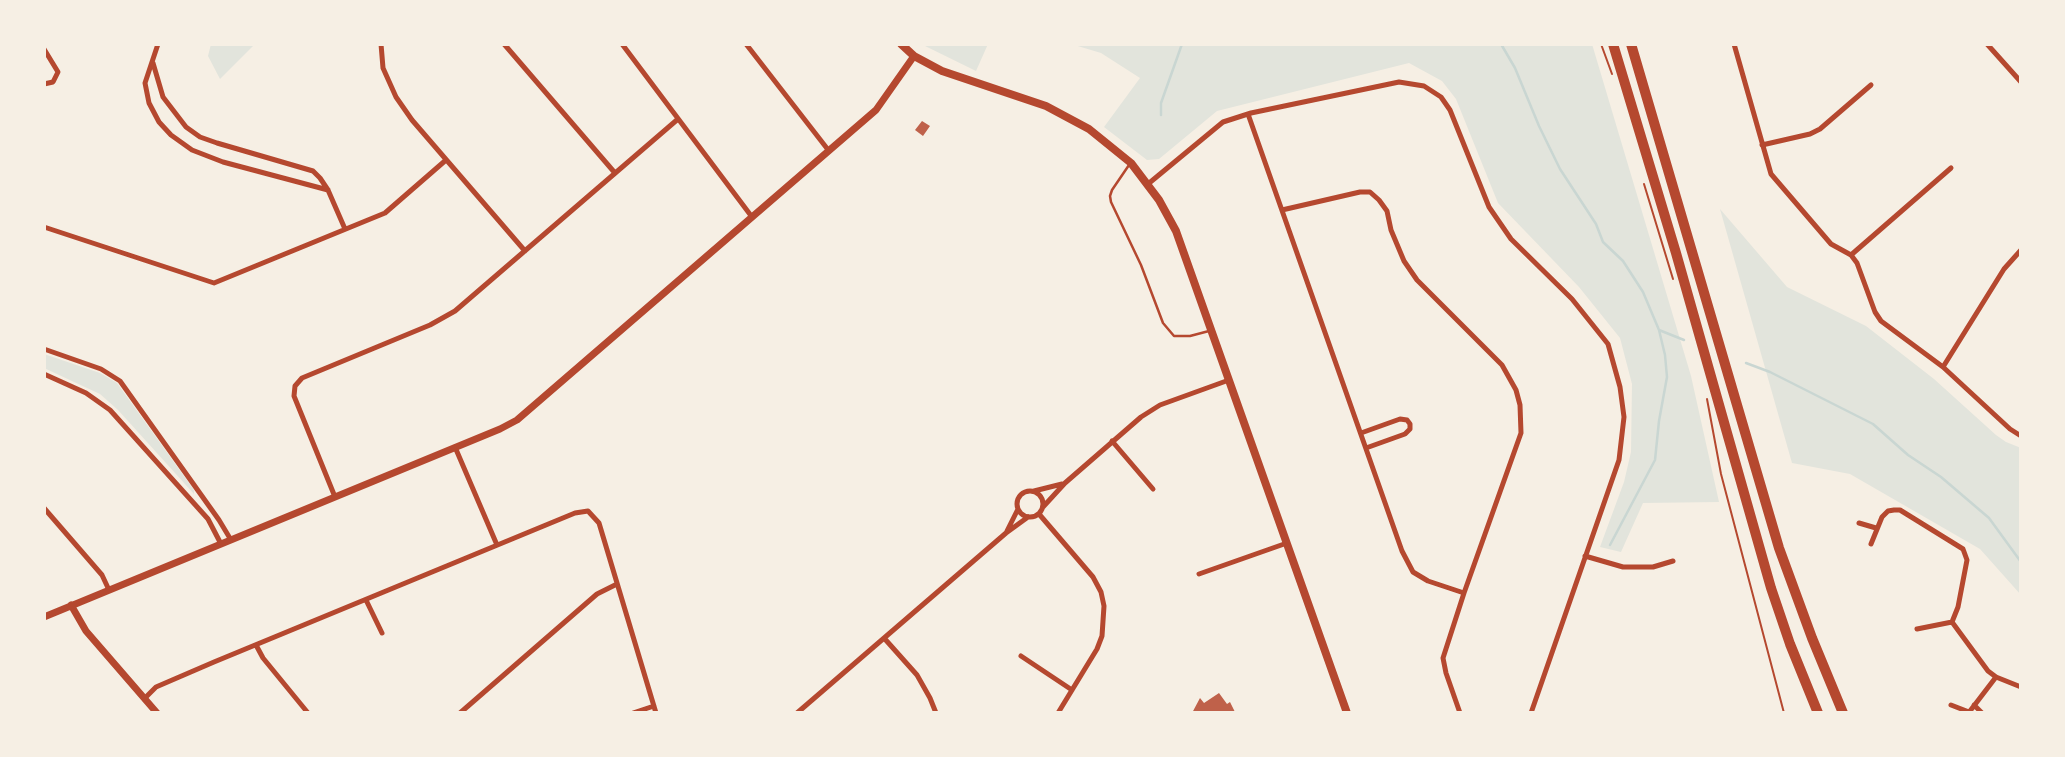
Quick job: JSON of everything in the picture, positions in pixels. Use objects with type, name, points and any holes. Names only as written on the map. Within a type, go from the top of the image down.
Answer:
[{"type":"highway","points":[[1613,44],[1676,253],[1771,588],[1818,713]]},
{"type":"highway","points":[[1631,44],[1775,536],[1794,593],[1843,713]]},
{"type":"main road","points":[[901,44],[914,56],[942,71],[1046,106],[1070,117],[1111,144],[1148,184],[1176,231],[1347,713]]},
{"type":"street","points":[[158,44],[145,83],[149,103],[159,122],[171,135],[192,150],[223,162],[328,190]]},
{"type":"street","points":[[381,44],[383,68],[396,97],[412,120],[525,251]]},
{"type":"street","points":[[504,44],[615,173]]},
{"type":"street","points":[[622,44],[752,217]]},
{"type":"street","points":[[746,44],[829,151]]},
{"type":"street","points":[[1734,44],[1766,165],[1777,182],[1831,244],[1851,255],[1861,271],[1875,312],[1881,321],[1943,367],[2021,436]]},
{"type":"street","points":[[1987,44],[2021,82]]},
{"type":"street","points":[[44,49],[56,66],[58,74],[53,82],[44,84]]},
{"type":"street","points":[[44,617],[500,429],[524,414],[876,110],[914,56]]},
{"type":"street","points":[[153,63],[163,97],[186,127],[200,137],[217,143],[313,171],[328,190],[345,229]]},
{"type":"street","points":[[1148,184],[1223,122],[1248,114],[1399,82],[1424,86],[1441,97],[1450,110],[1489,207],[1511,239],[1572,299],[1608,344],[1620,387],[1624,417],[1619,460],[1531,713]]},
{"type":"street","points":[[1762,145],[1810,134],[1820,129],[1871,85]]},
{"type":"street","points":[[1248,114],[1402,551],[1413,572],[1428,581],[1464,593]]},
{"type":"street","points":[[335,497],[294,396],[295,386],[309,374],[442,319],[678,119]]},
{"type":"street","points":[[44,227],[214,283],[385,214],[446,160]]},
{"type":"street","points":[[1851,255],[1951,168]]},
{"type":"street","points":[[1282,210],[1360,191],[1370,192],[1380,200],[1387,211],[1391,230],[1404,261],[1417,280],[1502,365],[1520,405],[1521,433],[1443,658],[1460,713]]},
{"type":"street","points":[[1943,367],[2004,269],[2021,250]]},
{"type":"street","points":[[44,349],[101,369],[120,381],[212,510],[230,540]]},
{"type":"street","points":[[44,374],[86,393],[110,410],[208,519],[221,544]]},
{"type":"street","points":[[798,713],[1006,533],[1028,517],[1039,514],[1065,482],[1141,417],[1160,405],[1229,380]]},
{"type":"street","points":[[1361,433],[1401,419],[1410,424],[1410,429],[1405,434],[1366,448]]},
{"type":"street","points":[[1112,441],[1153,489]]},
{"type":"street","points":[[455,447],[497,545]]},
{"type":"street","points":[[1006,533],[1022,494],[1065,482]]},
{"type":"street","points":[[1034,491],[1041,496],[1043,507]]},
{"type":"street","points":[[44,508],[102,575],[109,590]]},
{"type":"street","points":[[1018,509],[1028,517]]},
{"type":"street","points":[[1871,544],[1876,528],[1888,511],[1900,510],[1963,549],[1967,560],[1958,607],[1952,622]]},
{"type":"street","points":[[144,699],[156,687],[171,680],[575,513],[588,512],[599,523],[656,713]]},
{"type":"street","points":[[1039,514],[1093,577],[1101,592],[1104,606],[1100,643],[1058,713]]},
{"type":"street","points":[[1859,523],[1876,528]]},
{"type":"street","points":[[1199,574],[1286,543]]},
{"type":"street","points":[[1585,556],[1623,567],[1653,567],[1673,561]]},
{"type":"street","points":[[460,713],[597,594],[617,584]]},
{"type":"street","points":[[366,600],[382,633]]},
{"type":"street","points":[[71,605],[78,621],[157,713]]},
{"type":"street","points":[[1917,628],[1952,622]]},
{"type":"street","points":[[1952,622],[1980,663],[1996,677],[2021,687]]},
{"type":"street","points":[[884,638],[917,675],[936,713]]},
{"type":"street","points":[[256,645],[263,659],[308,713]]},
{"type":"street","points":[[1021,656],[1072,690]]},
{"type":"street","points":[[1971,710],[1996,677]]},
{"type":"street","points":[[1951,705],[1983,713]]},
{"type":"street","points":[[633,713],[653,706]]},
{"type":"lane","points":[[1131,163],[1112,190],[1111,202],[1141,265],[1163,323],[1174,336],[1190,336],[1211,330]]},
{"type":"path","points":[[1601,44],[1613,78]]},
{"type":"path","points":[[1643,180],[1674,283]]},
{"type":"path","points":[[1706,396],[1713,421],[1713,436],[1721,474],[1784,713]]},
{"type":"shaded area","points":[[211,44],[255,44],[220,79],[208,56]]},
{"type":"shaded area","points":[[921,44],[988,44],[976,71]]},
{"type":"shaded area","points":[[1071,44],[1592,44],[1691,376],[1719,502],[1643,503],[1621,552],[1600,547],[1624,482],[1631,452],[1632,384],[1620,338],[1579,287],[1498,203],[1456,99],[1442,81],[1409,63],[1217,111],[1159,159],[1147,160],[1104,127],[1140,78],[1101,53]]},
{"type":"shaded area","points":[[1720,209],[1787,287],[1866,326],[1934,379],[1996,435],[2021,448],[2021,595],[1980,549],[1850,474],[1792,463]]},
{"type":"shaded area","points":[[44,354],[100,373],[117,383],[194,490],[194,494],[118,410],[100,394],[44,368]]},
{"type":"building","points":[[922,121],[930,126],[923,136],[915,130]]},
{"type":"building","points":[[1219,693],[1227,704],[1230,702],[1235,712],[1192,713],[1200,698],[1204,703]]},
{"type":"waterway","points":[[1161,115],[1161,103],[1182,44]]},
{"type":"waterway","points":[[1501,44],[1515,68],[1560,169],[1596,224],[1603,242],[1623,261],[1643,292],[1659,330],[1665,355],[1667,377],[1655,460],[1610,545]]},
{"type":"waterway","points":[[1659,330],[1684,340]]},
{"type":"waterway","points":[[1746,363],[1770,372],[1873,424],[1989,518],[2021,562]]}]
